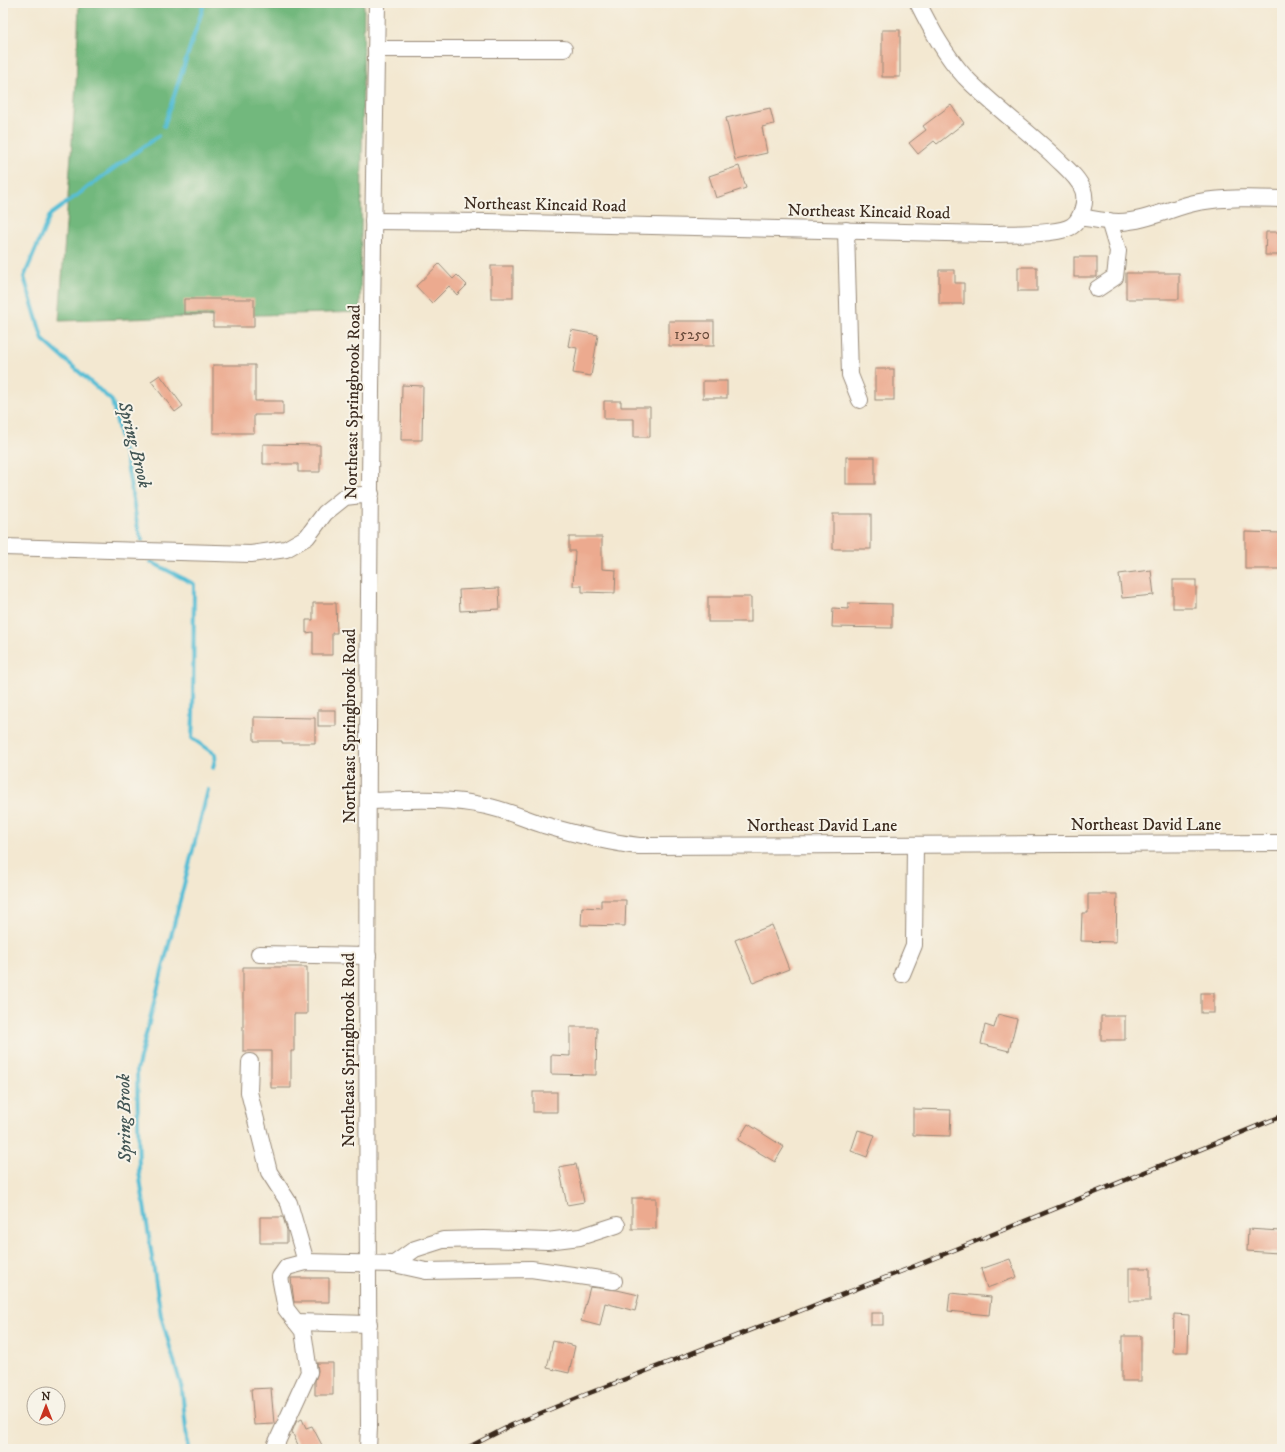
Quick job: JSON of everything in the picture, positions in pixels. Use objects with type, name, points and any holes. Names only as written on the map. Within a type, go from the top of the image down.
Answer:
[{"type":"street","name":"Northeast Springbrook Road","points":[[368,1449],[368,801],[373,221],[377,3]]},
{"type":"street","points":[[918,3],[929,25],[950,59],[965,76],[984,96],[1046,148],[1071,172],[1083,191],[1084,203],[1080,217],[1120,222],[1141,219],[1178,207],[1201,202],[1282,199]]},
{"type":"street","points":[[376,49],[564,49]]},
{"type":"street","name":"Northeast Kincaid Road","points":[[373,221],[486,222],[988,234],[1056,231],[1072,226],[1080,217]]},
{"type":"street","points":[[1097,289],[1115,277],[1118,251],[1109,221]]},
{"type":"street","points":[[846,230],[850,375],[860,400]]},
{"type":"street","points":[[3,547],[251,554],[286,549],[307,537],[325,513],[345,497],[371,494]]},
{"type":"street","name":"Northeast David Lane","points":[[368,801],[448,800],[468,802],[487,806],[587,837],[639,846],[1282,843]]},
{"type":"street","points":[[902,974],[914,945],[915,845]]},
{"type":"street","points":[[260,954],[368,956]]},
{"type":"street","points":[[250,1062],[249,1092],[269,1172],[289,1203],[306,1262]]},
{"type":"street","points":[[394,1264],[415,1249],[443,1240],[484,1239],[547,1241],[580,1237],[617,1225]]},
{"type":"street","points":[[276,1444],[309,1372],[303,1331],[286,1309],[280,1277],[287,1267],[306,1262],[394,1264],[426,1271],[531,1269],[614,1281]]},
{"type":"street","points":[[296,1322],[369,1324]]},
{"type":"green space","points":[[79,3],[364,3],[360,312],[59,321],[76,86]]},
{"type":"building","points":[[882,30],[900,30],[900,77],[882,77]]},
{"type":"building","points":[[951,105],[964,123],[937,144],[934,141],[918,154],[909,143],[926,130],[923,126]]},
{"type":"building","points":[[770,108],[774,124],[762,127],[767,153],[735,160],[726,118]]},
{"type":"building","points":[[739,166],[746,188],[716,198],[709,176]]},
{"type":"building","points":[[1266,232],[1282,232],[1282,255],[1265,255]]},
{"type":"building","points":[[1074,257],[1097,257],[1097,277],[1074,277]]},
{"type":"building","points":[[439,264],[453,279],[457,275],[467,285],[457,295],[449,286],[432,303],[416,286]]},
{"type":"building","points":[[491,266],[513,266],[513,298],[491,298]]},
{"type":"building","points":[[1018,267],[1037,267],[1037,291],[1018,291]]},
{"type":"building","points":[[939,270],[955,270],[955,283],[964,283],[964,304],[939,304]]},
{"type":"building","points":[[1126,273],[1179,273],[1179,299],[1126,299]]},
{"type":"building","points":[[184,299],[254,299],[254,327],[213,327],[213,314],[184,314]]},
{"type":"building","points":[[669,321],[714,321],[714,346],[669,346]]},
{"type":"building","points":[[571,330],[598,335],[591,376],[573,373],[577,348],[568,346]]},
{"type":"building","points":[[213,365],[255,365],[255,401],[283,401],[283,415],[254,415],[254,433],[213,433]]},
{"type":"building","points":[[875,369],[894,369],[894,400],[875,400]]},
{"type":"building","points":[[160,375],[183,406],[175,412],[151,381]]},
{"type":"building","points":[[703,381],[727,381],[727,398],[703,398]]},
{"type":"building","points":[[402,385],[423,386],[422,440],[401,440]]},
{"type":"building","points":[[604,401],[621,401],[621,407],[650,407],[650,437],[634,437],[634,419],[604,419]]},
{"type":"building","points":[[263,444],[320,445],[320,472],[298,472],[298,464],[263,464]]},
{"type":"building","points":[[846,457],[875,457],[875,484],[846,484]]},
{"type":"building","points":[[833,514],[871,514],[871,549],[833,549]]},
{"type":"building","points":[[1245,532],[1282,533],[1282,569],[1245,569]]},
{"type":"building","points":[[569,537],[602,537],[602,569],[616,570],[615,593],[582,592],[582,586],[573,586],[575,551],[569,551]]},
{"type":"building","points":[[1151,570],[1154,595],[1122,598],[1119,574]]},
{"type":"building","points":[[1173,580],[1196,580],[1196,608],[1173,608]]},
{"type":"building","points":[[499,588],[500,609],[460,611],[459,590]]},
{"type":"building","points":[[708,597],[751,597],[751,622],[708,622]]},
{"type":"building","points":[[313,603],[336,603],[337,633],[332,633],[332,655],[313,655],[313,632],[306,633],[306,620],[313,620]]},
{"type":"building","points":[[848,603],[892,604],[892,628],[832,627],[833,608],[848,609]]},
{"type":"building","points":[[318,710],[336,710],[336,726],[318,726]]},
{"type":"building","points":[[254,717],[315,718],[315,743],[254,741]]},
{"type":"building","points":[[1088,894],[1117,894],[1116,942],[1081,941],[1082,913],[1088,913]]},
{"type":"building","points":[[601,900],[626,900],[625,926],[581,925],[582,907],[601,908]]},
{"type":"building","points":[[772,925],[789,969],[753,983],[735,940]]},
{"type":"building","points":[[243,967],[307,967],[307,1014],[294,1014],[294,1051],[291,1051],[291,1088],[271,1088],[271,1051],[243,1051]]},
{"type":"building","points":[[1201,993],[1214,993],[1214,1013],[1201,1013]]},
{"type":"building","points":[[998,1014],[1017,1019],[1009,1051],[981,1044],[985,1025],[994,1028]]},
{"type":"building","points":[[1101,1016],[1125,1016],[1125,1040],[1101,1040]]},
{"type":"building","points":[[570,1027],[597,1027],[596,1075],[551,1074],[551,1055],[570,1056]]},
{"type":"building","points":[[533,1092],[557,1092],[557,1112],[533,1112]]},
{"type":"building","points":[[913,1109],[951,1110],[950,1136],[913,1135]]},
{"type":"building","points":[[748,1124],[784,1147],[775,1162],[738,1140]]},
{"type":"building","points":[[858,1130],[875,1135],[867,1157],[851,1151]]},
{"type":"building","points":[[576,1164],[584,1202],[567,1205],[559,1167]]},
{"type":"building","points":[[632,1198],[656,1198],[656,1229],[632,1229]]},
{"type":"building","points":[[260,1217],[283,1217],[287,1230],[287,1243],[260,1243]]},
{"type":"building","points":[[1248,1229],[1280,1231],[1279,1253],[1247,1251]]},
{"type":"building","points":[[1010,1259],[1017,1277],[987,1288],[981,1269]]},
{"type":"building","points":[[1129,1268],[1150,1268],[1150,1301],[1129,1301]]},
{"type":"building","points":[[291,1278],[329,1278],[329,1302],[294,1302]]},
{"type":"building","points":[[590,1287],[617,1290],[639,1295],[635,1311],[605,1303],[600,1326],[581,1321]]},
{"type":"building","points":[[950,1293],[991,1297],[989,1315],[948,1311]]},
{"type":"building","points":[[871,1313],[883,1313],[883,1325],[871,1325]]},
{"type":"building","points":[[1174,1314],[1189,1315],[1188,1352],[1173,1352]]},
{"type":"building","points":[[1122,1336],[1141,1336],[1141,1381],[1122,1381]]},
{"type":"building","points":[[553,1341],[575,1346],[569,1373],[547,1368]]},
{"type":"building","points":[[317,1363],[333,1363],[333,1395],[315,1395],[315,1381],[318,1371]]},
{"type":"building","points":[[271,1388],[274,1424],[254,1425],[251,1389]]},
{"type":"building","points":[[302,1419],[306,1428],[312,1426],[324,1449],[300,1449],[292,1432],[296,1422]]},
{"type":"waterway","name":"Spring Brook","points":[[164,126],[203,8],[201,3]]},
{"type":"waterway","name":"Spring Brook","points":[[142,540],[138,529],[127,464],[112,401],[43,340],[24,277],[50,215],[158,136]]},
{"type":"waterway","name":"Spring Brook","points":[[151,562],[194,584],[192,738],[216,755],[213,768]]},
{"type":"waterway","name":"Spring Brook","points":[[188,1449],[182,1389],[161,1316],[139,1172],[137,1070],[208,790]]},
{"type":"railway","points":[[465,1449],[512,1425],[587,1394],[910,1268],[1282,1116]]}]
